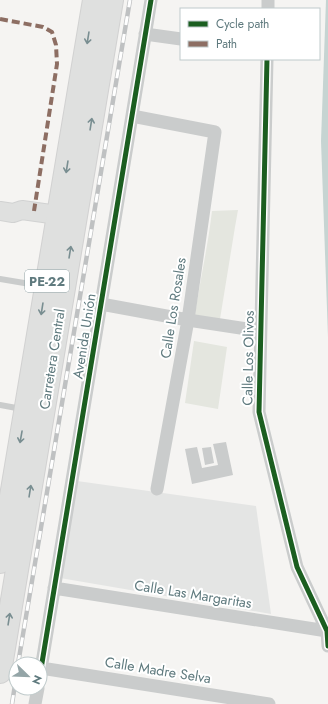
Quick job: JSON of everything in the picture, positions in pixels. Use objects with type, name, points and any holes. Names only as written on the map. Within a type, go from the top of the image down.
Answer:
[{"type":"highway","name":"Carretera Central","points":[[0,672],[66,222],[94,0]]},
{"type":"highway","name":"Carretera Central","points":[[0,562],[3,524],[26,410],[46,286],[66,222],[112,0]]},
{"type":"street","name":"Avenida Unión","points":[[43,656],[150,0]]},
{"type":"street","points":[[145,34],[180,39]]},
{"type":"street","name":"Calle Los Olivos","points":[[266,60],[259,412],[297,567],[327,631],[328,646]]},
{"type":"street","name":"Calle Los Rosales","points":[[132,116],[215,132],[188,320],[157,488]]},
{"type":"street","points":[[7,212],[22,210],[66,222]]},
{"type":"street","points":[[101,304],[188,320],[260,331]]},
{"type":"street","name":"Calle Las Margaritas","points":[[54,588],[327,631]]},
{"type":"street","name":"Calle Madre Selva","points":[[48,673],[269,704]]},
{"type":"lane","points":[[0,279],[46,286]]},
{"type":"lane","points":[[0,405],[26,410]]},
{"type":"shaded area","points":[[326,0],[328,0],[328,337],[321,141]]},
{"type":"shaded area","points":[[238,210],[220,319],[195,315],[212,211]]},
{"type":"shaded area","points":[[194,341],[227,347],[218,409],[185,403]]},
{"type":"shaded area","points":[[77,481],[256,506],[271,614],[60,578]]},
{"type":"building","points":[[226,442],[233,475],[192,484],[185,449],[197,447],[202,468],[218,465],[213,444]]},
{"type":"building","points":[[211,447],[214,463],[205,465],[202,448]]},
{"type":"railway","points":[[19,656],[130,0]]},
{"type":"railway","points":[[12,704],[13,696]]},
{"type":"marked path","points":[[0,19],[43,27],[52,32],[56,45],[57,64],[34,211]]},
{"type":"cycle path","points":[[43,656],[151,0]]},
{"type":"cycle path","points":[[267,60],[259,412],[297,567],[327,631],[328,646]]}]
